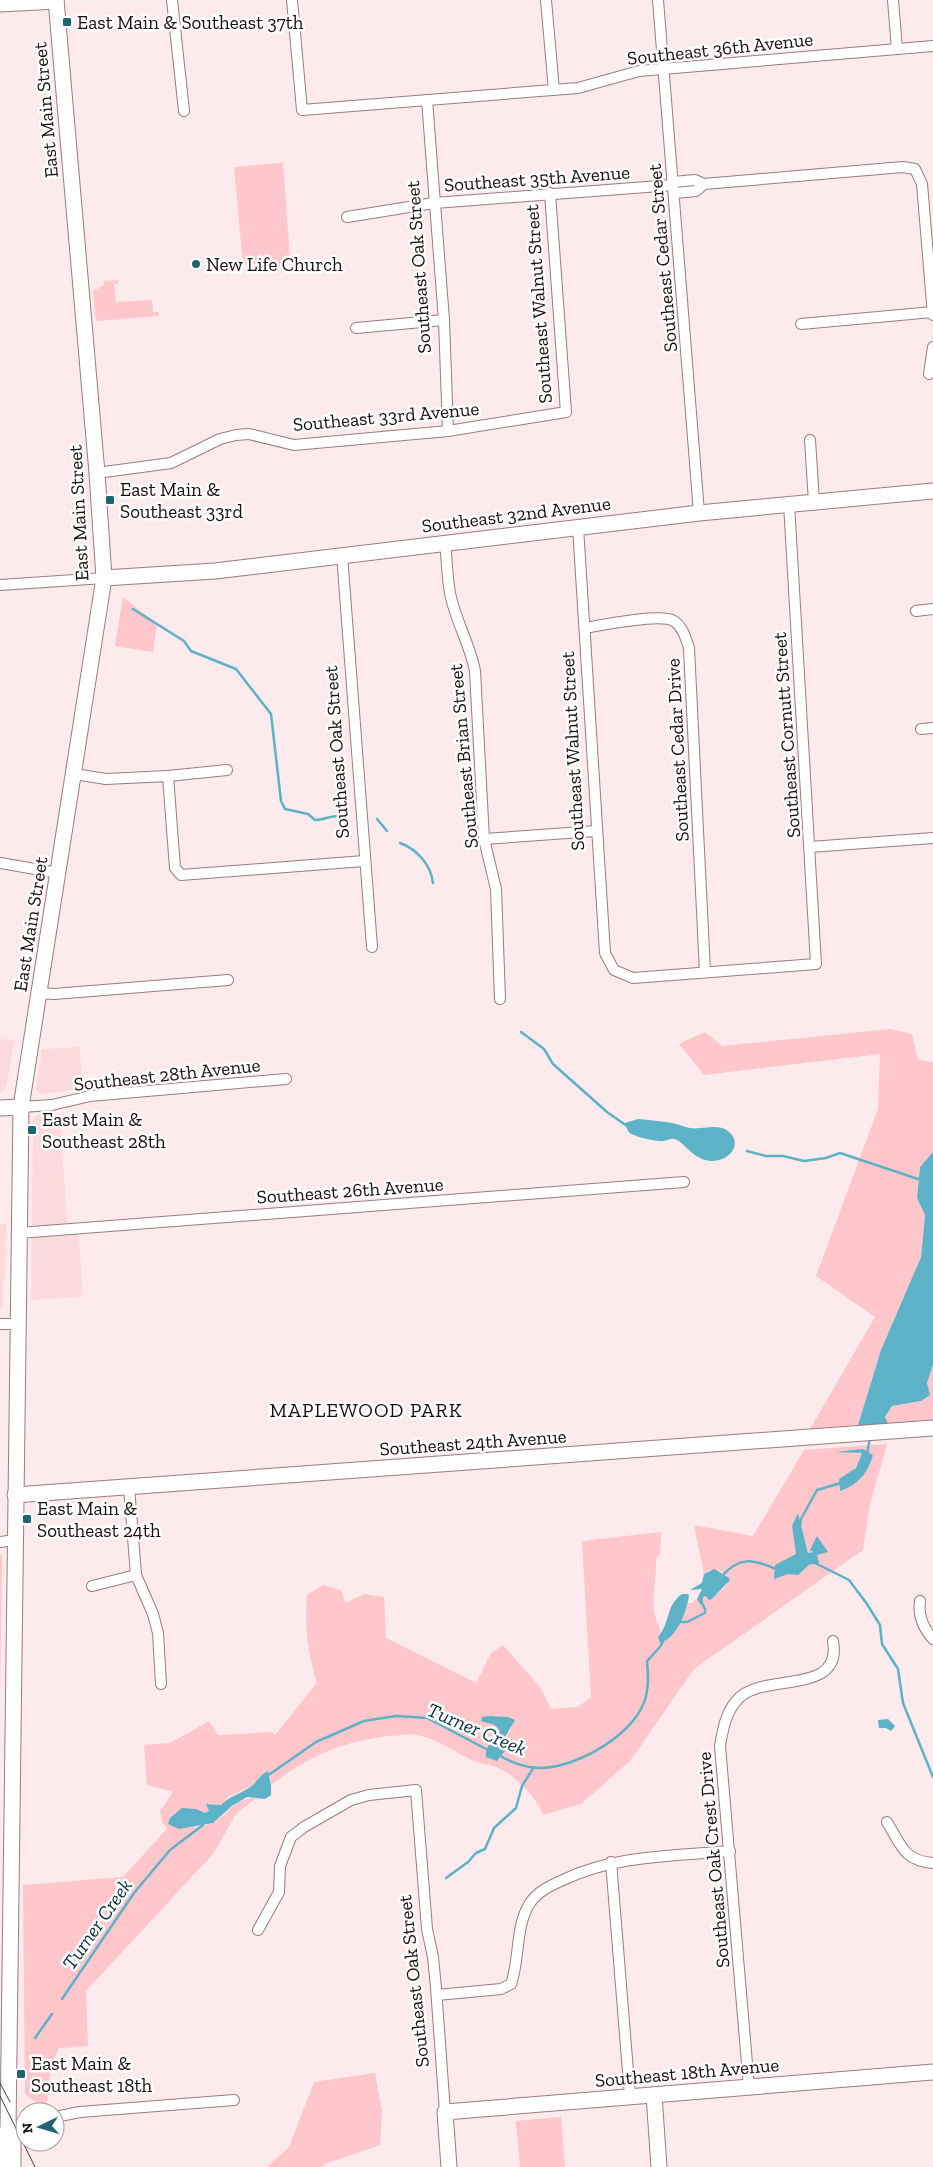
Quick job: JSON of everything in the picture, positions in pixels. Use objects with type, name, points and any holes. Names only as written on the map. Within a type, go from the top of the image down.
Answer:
[{"type":"main road","points":[[0,4],[59,0]]},
{"type":"main road","name":"East Main Street","points":[[2,2167],[2,2143],[8,2129],[7,1541],[15,1495],[21,1107],[104,578],[59,0]]},
{"type":"main road","name":"Southeast 32nd Avenue","points":[[104,578],[214,571],[700,513],[933,491]]},
{"type":"main road","points":[[0,1108],[21,1107]]},
{"type":"main road","name":"Southeast 24th Avenue","points":[[15,1495],[933,1428]]},
{"type":"main road","name":"Southeast 18th Avenue","points":[[445,2112],[933,2072]]},
{"type":"main road","points":[[654,2095],[659,2167]]},
{"type":"main road","name":"Southeast Oak Street","points":[[445,2112],[449,2167]]},
{"type":"main road","name":"East Main Street","points":[[8,2129],[13,2140],[13,2167]]},
{"type":"street","points":[[172,0],[184,111]]},
{"type":"street","name":"Southeast 36th Avenue","points":[[292,0],[302,110],[554,90],[587,86],[630,72],[663,68],[933,46]]},
{"type":"street","points":[[546,0],[554,90]]},
{"type":"street","name":"Southeast Cedar Street","points":[[658,0],[700,513]]},
{"type":"street","points":[[893,0],[897,49]]},
{"type":"street","name":"Southeast Oak Street","points":[[427,100],[444,320],[448,431]]},
{"type":"street","name":"Southeast 35th Avenue","points":[[347,217],[434,203],[550,193],[674,186],[695,180],[704,184],[903,167],[915,169],[922,184],[933,313]]},
{"type":"street","name":"Southeast Walnut Street","points":[[550,193],[566,412]]},
{"type":"street","points":[[801,324],[933,313]]},
{"type":"street","points":[[356,328],[444,320]]},
{"type":"street","points":[[929,374],[933,347]]},
{"type":"street","name":"Southeast 33rd Avenue","points":[[97,473],[171,463],[213,442],[236,435],[249,434],[294,445],[448,431],[566,412]]},
{"type":"street","points":[[810,440],[814,502]]},
{"type":"street","name":"Southeast Cornutt Street","points":[[705,972],[816,964],[789,504]]},
{"type":"street","name":"Southeast Walnut Street","points":[[578,527],[605,953],[614,970],[633,978],[705,972]]},
{"type":"street","name":"Southeast Brian Street","points":[[445,543],[450,593],[460,627],[471,650],[476,671],[484,838],[496,889],[500,999]]},
{"type":"street","name":"Southeast Oak Street","points":[[342,555],[372,947]]},
{"type":"street","points":[[0,585],[104,578]]},
{"type":"street","points":[[916,611],[933,609]]},
{"type":"street","name":"Southeast Cedar Drive","points":[[585,628],[656,618],[674,621],[687,640],[689,648],[705,972]]},
{"type":"street","points":[[921,729],[933,728]]},
{"type":"street","points":[[74,774],[106,779],[168,776],[227,770]]},
{"type":"street","points":[[168,776],[176,868],[181,875],[364,861]]},
{"type":"street","points":[[484,838],[596,831]]},
{"type":"street","points":[[810,847],[933,838]]},
{"type":"street","points":[[0,863],[58,873]]},
{"type":"street","points":[[39,993],[54,994],[228,980]]},
{"type":"street","name":"Southeast 28th Avenue","points":[[21,1107],[52,1105],[90,1096],[286,1078]]},
{"type":"street","name":"Southeast 26th Avenue","points":[[19,1233],[684,1182]]},
{"type":"street","points":[[0,1324],[18,1324]]},
{"type":"street","points":[[129,1488],[136,1575],[153,1614],[158,1634],[161,1684]]},
{"type":"street","points":[[92,1586],[136,1575]]},
{"type":"street","points":[[920,1600],[920,1616],[928,1634],[933,1639]]},
{"type":"street","name":"Southeast Oak Crest Drive","points":[[749,2087],[720,1746],[722,1730],[728,1713],[740,1697],[756,1688],[779,1682],[809,1680],[826,1670],[832,1663],[833,1642]]},
{"type":"street","name":"Southeast Oak Street","points":[[258,1930],[279,1892],[280,1866],[291,1837],[351,1800],[369,1795],[416,1790],[427,1929],[433,1957],[437,1995],[445,2112]]},
{"type":"street","points":[[887,1822],[906,1852],[918,1862],[933,1863]]},
{"type":"street","points":[[437,1995],[501,1989],[511,1984],[516,1970],[522,1923],[529,1904],[541,1890],[587,1869],[611,1862],[730,1851]]},
{"type":"street","points":[[611,1862],[630,2096]]},
{"type":"street","points":[[65,2115],[80,2112],[234,2100]]},
{"type":"street","points":[[8,2129],[15,2127]]},
{"type":"shaded area","points":[[283,163],[290,259],[281,267],[267,263],[243,264],[234,167]]},
{"type":"shaded area","points":[[118,280],[118,284],[114,284],[116,302],[152,300],[153,312],[159,312],[159,316],[96,321],[93,291],[103,286],[104,281]]},
{"type":"shaded area","points":[[123,597],[157,624],[153,652],[115,646]]},
{"type":"shaded area","points":[[890,1029],[912,1034],[918,1060],[933,1062],[933,1152],[920,1167],[917,1198],[925,1215],[921,1257],[881,1350],[858,1425],[810,1429],[875,1317],[816,1276],[878,1109],[880,1054],[704,1075],[679,1044],[705,1032],[722,1046]]},
{"type":"shaded area","points":[[0,1039],[16,1041],[7,1083],[5,1089],[0,1093]]},
{"type":"shaded area","points":[[80,1047],[82,1089],[39,1093],[36,1089],[42,1049]]},
{"type":"shaded area","points":[[39,1114],[67,1114],[60,1118],[67,1221],[79,1237],[83,1297],[31,1300],[33,1119]]},
{"type":"shaded area","points":[[6,1224],[5,1282],[3,1280],[3,1307],[0,1309],[0,1225]]},
{"type":"shaded area","points":[[933,1365],[933,1422],[890,1427],[885,1417],[892,1406],[921,1401]]},
{"type":"shaded area","points":[[887,1444],[870,1504],[863,1550],[694,1669],[630,1761],[581,1804],[543,1815],[536,1801],[524,1787],[503,1770],[474,1761],[433,1740],[415,1734],[372,1738],[341,1746],[298,1766],[271,1785],[270,1774],[265,1772],[253,1785],[228,1797],[221,1805],[209,1803],[210,1811],[205,1813],[199,1811],[193,1828],[218,1820],[243,1800],[256,1798],[236,1814],[213,1854],[86,1991],[88,2046],[59,2048],[51,2065],[47,2102],[36,2102],[25,2094],[23,1885],[123,1877],[167,1829],[162,1822],[160,1811],[173,1792],[147,1785],[144,1745],[170,1743],[209,1721],[218,1735],[272,1732],[275,1735],[317,1683],[311,1662],[308,1640],[307,1595],[323,1585],[341,1590],[345,1603],[364,1594],[384,1597],[386,1638],[476,1683],[491,1653],[503,1645],[540,1687],[551,1709],[578,1707],[591,1697],[582,1541],[661,1532],[660,1553],[656,1559],[654,1608],[661,1634],[658,1637],[662,1643],[675,1631],[688,1603],[692,1603],[696,1599],[702,1604],[703,1597],[707,1595],[712,1599],[727,1585],[728,1576],[720,1571],[709,1570],[704,1574],[694,1525],[753,1536],[804,1450]],"holes":[[[863,1449],[859,1481],[840,1479],[856,1468],[862,1453],[850,1454]],[[798,1514],[808,1553],[814,1552],[819,1563],[809,1565],[798,1574],[788,1574],[796,1554],[792,1526]],[[490,1716],[508,1717],[511,1729],[506,1738],[500,1760],[489,1743],[499,1735],[500,1731]]]},
{"type":"shaded area","points":[[0,1553],[2,1556],[0,1700]]},
{"type":"shaded area","points":[[375,2073],[382,2112],[380,2145],[325,2164],[323,2167],[267,2167],[289,2147],[314,2082]]},
{"type":"shaded area","points":[[561,2117],[565,2167],[520,2167],[516,2121]]},
{"type":"water","points":[[638,1119],[672,1123],[690,1128],[719,1127],[728,1131],[733,1136],[734,1146],[729,1155],[724,1158],[712,1161],[705,1160],[699,1158],[677,1140],[656,1141],[633,1135],[625,1123]]},
{"type":"water","points":[[933,1152],[933,1365],[927,1383],[930,1395],[921,1401],[892,1406],[885,1417],[890,1427],[858,1425],[881,1350],[921,1257],[925,1215],[917,1198],[920,1167]]},
{"type":"water","points":[[863,1449],[873,1455],[865,1473],[857,1482],[840,1491],[839,1479],[856,1468],[862,1453],[836,1452]]},
{"type":"water","points":[[798,1513],[808,1553],[813,1552],[810,1550],[817,1536],[828,1552],[817,1555],[819,1563],[809,1565],[798,1575],[788,1574],[774,1579],[775,1565],[796,1554],[792,1526]]},
{"type":"water","points":[[714,1569],[730,1580],[712,1599],[709,1600],[706,1596],[703,1597],[701,1605],[697,1599],[702,1589],[690,1590],[702,1583],[704,1574]]},
{"type":"water","points":[[682,1594],[688,1594],[689,1596],[680,1624],[671,1636],[660,1643],[658,1637],[665,1626],[670,1609]]},
{"type":"water","points":[[482,1717],[508,1717],[515,1720],[504,1739],[505,1751],[497,1761],[486,1757],[487,1749],[500,1731],[495,1725],[481,1721]]},
{"type":"water","points":[[888,1719],[895,1726],[891,1731],[886,1728],[879,1728],[878,1720]]},
{"type":"water","points":[[268,1771],[271,1795],[265,1799],[247,1797],[232,1806],[213,1823],[179,1829],[168,1824],[170,1818],[182,1808],[196,1809],[205,1813],[209,1811],[206,1804],[221,1805],[249,1788],[261,1775]]},
{"type":"waterway","points":[[133,609],[184,641],[191,651],[236,669],[271,714],[281,801],[285,809],[308,814],[315,820],[334,816],[345,818]]},
{"type":"waterway","points":[[377,819],[387,831]]},
{"type":"waterway","points":[[400,843],[412,849],[422,858],[432,876],[433,883]]},
{"type":"waterway","points":[[521,1032],[544,1049],[553,1064],[607,1112],[627,1126]]},
{"type":"waterway","points":[[747,1151],[766,1156],[783,1156],[804,1161],[826,1158],[840,1153],[921,1180]]},
{"type":"waterway","name":"Turner Creek","points":[[867,1454],[870,1438]]},
{"type":"waterway","name":"Turner Creek","points":[[800,1526],[801,1519],[817,1490],[841,1483]]},
{"type":"waterway","name":"Turner Creek","points":[[721,1577],[734,1565],[747,1561],[760,1563],[776,1569]]},
{"type":"waterway","points":[[815,1563],[849,1580],[880,1625],[882,1644],[898,1669],[903,1703],[933,1777]]},
{"type":"waterway","name":"Turner Creek","points":[[679,1622],[687,1622],[705,1613],[702,1603]]},
{"type":"waterway","name":"Turner Creek","points":[[500,1756],[519,1764],[540,1768],[571,1762],[604,1746],[619,1735],[641,1710],[648,1687],[647,1661],[663,1641]]},
{"type":"waterway","name":"Turner Creek","points":[[267,1776],[316,1742],[364,1721],[396,1716],[427,1718],[488,1750]]},
{"type":"waterway","points":[[446,1878],[468,1862],[476,1853],[485,1849],[494,1828],[516,1808],[522,1786],[534,1767]]},
{"type":"waterway","name":"Turner Creek","points":[[62,1999],[134,1893],[170,1850],[203,1825]]},
{"type":"waterway","name":"Turner Creek","points":[[35,2038],[52,2014]]},
{"type":"tram line","points":[[0,2083],[10,2102]]},
{"type":"tram line","points":[[0,2096],[35,2167]]},
{"type":"place","name":"East Main & Southeast 37th","points":[[67,22]]},
{"type":"place","name":"New Life Church","points":[[196,264]]},
{"type":"place","name":"East Main & Southeast 33rd","points":[[110,500]]},
{"type":"place","name":"East Main & Southeast 28th","points":[[32,1130]]},
{"type":"place","name":"East Main & Southeast 24th","points":[[27,1519]]},
{"type":"place","name":"East Main & Southeast 18th","points":[[21,2074]]},
{"type":"district","name":"MAPLEWOOD PARK","points":[[366,1410]]}]
